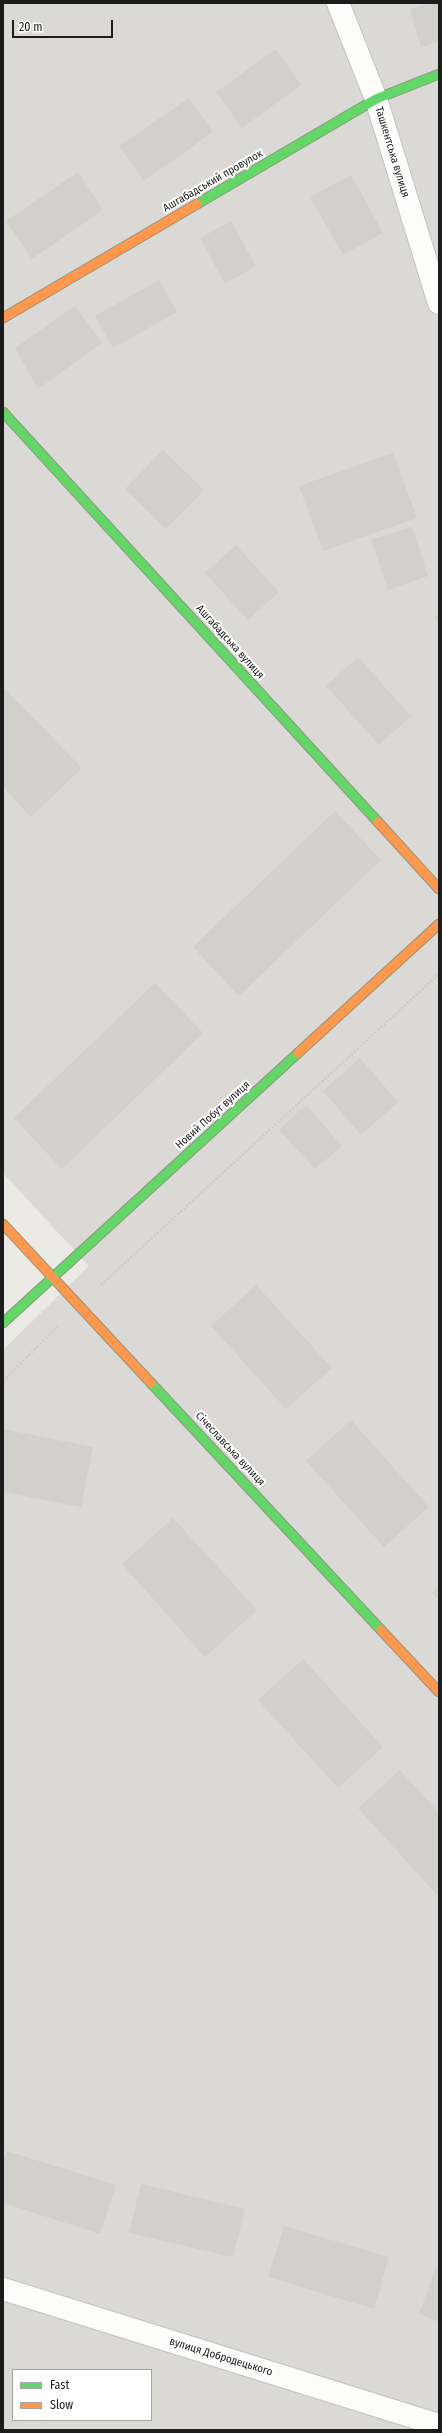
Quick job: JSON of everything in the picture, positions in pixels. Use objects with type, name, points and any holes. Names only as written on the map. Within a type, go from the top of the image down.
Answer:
[{"type":"street","name":"Ташкентська вулиця","points":[[338,3],[376,99],[439,303]]},
{"type":"street","name":"Ашгабадський провулок","points":[[3,318],[376,99],[439,74]]},
{"type":"street","name":"Ашгабадська вулиця","points":[[3,412],[439,889]]},
{"type":"street","name":"Новий Побут вулиця","points":[[3,1324],[439,924]]},
{"type":"street","name":"Січеславська вулиця","points":[[3,1224],[439,1692]]},
{"type":"street","name":"вулиця Добродецького","points":[[3,2289],[439,2426]]},
{"type":"path","points":[[3,1381],[79,1305],[439,974]]},
{"type":"shaded area","points":[[3,3],[439,3],[439,2430],[3,2430],[3,1350],[89,1266],[3,1173]]},
{"type":"building","points":[[432,3],[439,3],[439,42],[421,47],[410,9]]},
{"type":"building","points":[[276,49],[301,85],[242,128],[216,92]]},
{"type":"building","points":[[189,98],[213,132],[144,181],[119,146]]},
{"type":"building","points":[[78,172],[103,210],[32,259],[6,221]]},
{"type":"building","points":[[351,175],[383,233],[343,255],[310,197]]},
{"type":"building","points":[[231,221],[256,266],[225,284],[200,238]]},
{"type":"building","points":[[159,280],[177,312],[113,348],[95,316]]},
{"type":"building","points":[[75,306],[102,343],[38,389],[15,348]]},
{"type":"building","points":[[163,450],[204,490],[166,529],[125,489]]},
{"type":"building","points":[[393,453],[417,518],[323,551],[299,486]]},
{"type":"building","points":[[412,527],[428,576],[388,590],[371,540]]},
{"type":"building","points":[[236,545],[279,592],[248,620],[205,573]]},
{"type":"building","points":[[439,615],[439,631],[434,616]]},
{"type":"building","points":[[358,657],[411,716],[379,745],[326,686]]},
{"type":"building","points":[[3,687],[82,768],[31,817],[3,787]]},
{"type":"building","points":[[335,811],[381,860],[239,996],[193,947]]},
{"type":"building","points":[[155,983],[203,1033],[62,1169],[14,1118]]},
{"type":"building","points":[[360,1058],[398,1102],[361,1135],[323,1091]]},
{"type":"building","points":[[306,1105],[342,1146],[315,1169],[279,1130]]},
{"type":"building","points":[[256,1285],[332,1368],[286,1409],[211,1326]]},
{"type":"building","points":[[351,1420],[429,1507],[384,1547],[306,1461]]},
{"type":"building","points":[[3,1429],[93,1447],[81,1507],[3,1492]]},
{"type":"building","points":[[173,1518],[257,1610],[205,1657],[122,1564]]},
{"type":"building","points":[[439,1586],[439,1600],[432,1593]]},
{"type":"building","points":[[303,1659],[383,1747],[338,1788],[258,1700]]},
{"type":"building","points":[[400,1770],[439,1813],[439,1893],[437,1895],[358,1808]]},
{"type":"building","points":[[7,2151],[116,2185],[100,2234],[3,2203],[3,2162]]},
{"type":"building","points":[[141,2184],[245,2209],[233,2257],[129,2233]]},
{"type":"building","points":[[284,2226],[389,2257],[374,2309],[268,2277]]},
{"type":"building","points":[[436,2268],[439,2269],[439,2322],[419,2314]]},
{"type":"traffic: fast","points":[[197,204],[376,99],[439,74]]},
{"type":"traffic: fast","points":[[3,412],[378,822]]},
{"type":"traffic: fast","points":[[3,1323],[298,1053]]},
{"type":"traffic: fast","points":[[151,1383],[381,1630]]},
{"type":"traffic: slow","points":[[3,318],[197,204]]},
{"type":"traffic: slow","points":[[378,822],[439,889]]},
{"type":"traffic: slow","points":[[298,1053],[439,924]]},
{"type":"traffic: slow","points":[[3,1224],[151,1383]]},
{"type":"traffic: slow","points":[[381,1630],[439,1692]]}]
